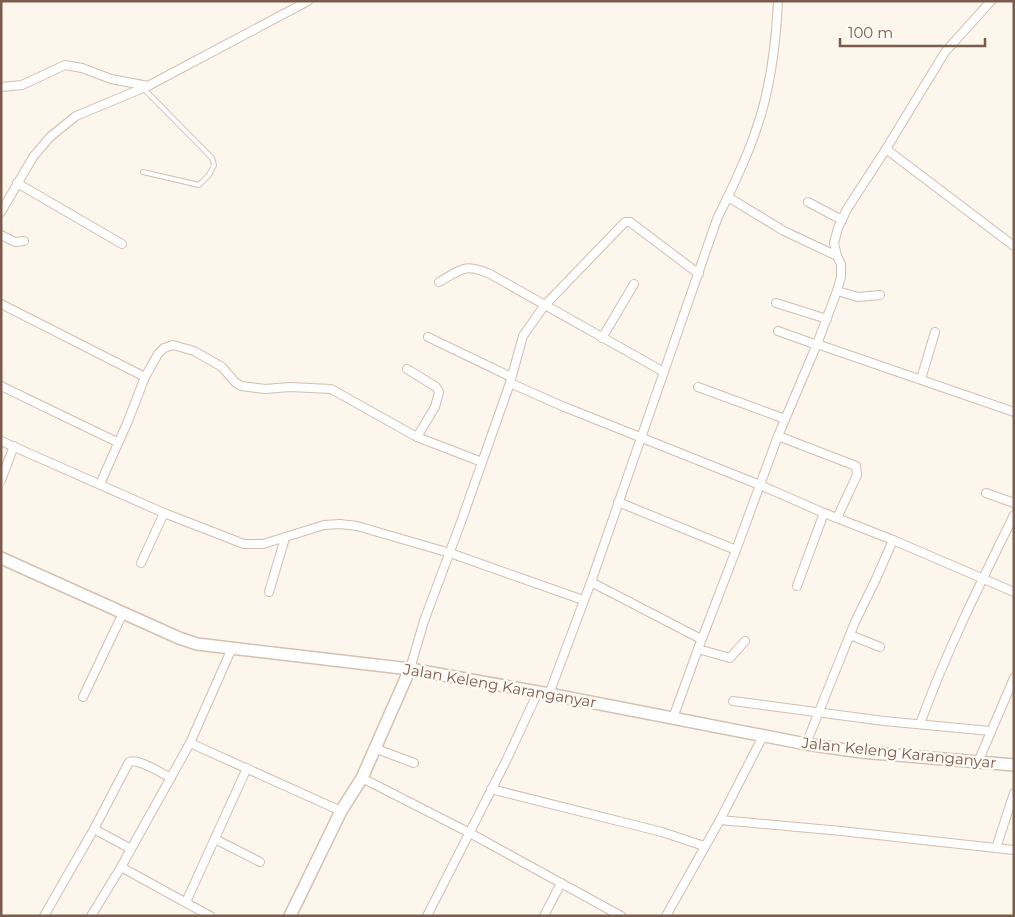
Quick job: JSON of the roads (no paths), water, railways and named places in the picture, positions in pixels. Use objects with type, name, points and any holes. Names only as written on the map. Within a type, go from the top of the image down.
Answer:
[{"type":"main road","name":"Jalan Keleng Karanganyar","points":[[1,558],[188,642],[410,669],[806,744],[861,752],[1014,765]]},
{"type":"main road","points":[[290,916],[341,811],[362,778],[410,669]]},
{"type":"street","points":[[1,212],[34,157],[50,137],[76,116],[146,87],[308,1]]},
{"type":"street","points":[[427,916],[468,832],[560,662],[591,582],[718,219],[757,130],[767,88],[776,29],[778,1]]},
{"type":"street","points":[[673,718],[778,436],[837,291],[841,277],[841,264],[834,243],[842,220],[945,52],[991,1]]},
{"type":"street","points":[[1,87],[22,84],[65,66],[82,68],[111,79],[146,87]]},
{"type":"street","points":[[886,149],[1014,246]]},
{"type":"street","points":[[17,184],[122,244]]},
{"type":"street","points":[[728,197],[784,231],[837,256]]},
{"type":"street","points":[[808,202],[842,220]]},
{"type":"street","points":[[410,669],[424,621],[511,380],[523,336],[544,306],[625,222],[630,222],[698,274]]},
{"type":"street","points":[[1,235],[15,242],[24,241]]},
{"type":"street","points":[[439,282],[463,268],[475,268],[497,278],[664,372]]},
{"type":"street","points":[[602,338],[634,284]]},
{"type":"street","points":[[837,291],[858,297],[880,295]]},
{"type":"street","points":[[776,303],[827,319]]},
{"type":"street","points":[[1,304],[145,377]]},
{"type":"street","points":[[778,331],[1014,412]]},
{"type":"street","points":[[922,379],[935,332]]},
{"type":"street","points":[[428,337],[562,406],[760,485],[1014,592]]},
{"type":"street","points":[[100,484],[145,377],[158,354],[164,348],[173,345],[194,351],[222,367],[241,386],[331,389],[417,437],[482,462]]},
{"type":"street","points":[[408,369],[436,387],[439,392],[435,407],[417,437]]},
{"type":"street","points":[[1,386],[117,442]]},
{"type":"street","points":[[698,387],[785,419]]},
{"type":"street","points":[[778,436],[856,466],[857,475],[837,518]]},
{"type":"street","points":[[1,441],[164,513],[244,544],[263,544],[324,524],[357,526],[450,553],[583,600]]},
{"type":"street","points":[[1,480],[14,446]]},
{"type":"street","points":[[986,493],[1014,502]]},
{"type":"street","points":[[618,502],[736,550]]},
{"type":"street","points":[[141,563],[164,513]]},
{"type":"street","points":[[797,586],[824,513]]},
{"type":"street","points":[[920,724],[946,656],[1014,515]]},
{"type":"street","points":[[269,592],[285,538]]},
{"type":"street","points":[[806,744],[850,635],[893,540]]},
{"type":"street","points":[[591,582],[701,639]]},
{"type":"street","points":[[83,697],[123,613]]},
{"type":"street","points":[[850,635],[880,647]]},
{"type":"street","points":[[698,649],[730,658],[745,641]]},
{"type":"street","points":[[92,916],[122,867],[190,743],[232,648]]},
{"type":"street","points":[[978,762],[1014,678]]},
{"type":"street","points":[[733,701],[884,721],[990,731]]},
{"type":"street","points":[[666,916],[720,820],[763,736]]},
{"type":"street","points":[[190,743],[341,811]]},
{"type":"street","points":[[374,748],[414,763]]},
{"type":"street","points":[[44,916],[94,829],[129,762],[134,760],[171,778]]},
{"type":"street","points":[[186,902],[247,768]]},
{"type":"street","points":[[362,778],[562,883],[606,912],[621,916]]},
{"type":"street","points":[[491,789],[662,832],[704,846]]},
{"type":"street","points":[[996,848],[1014,793]]},
{"type":"street","points":[[720,820],[1014,850]]},
{"type":"street","points":[[94,829],[132,849]]},
{"type":"street","points":[[215,839],[260,862]]},
{"type":"street","points":[[122,867],[210,916]]},
{"type":"street","points":[[544,916],[562,883]]},
{"type":"lane","points":[[143,172],[198,185],[209,175],[214,165],[212,158],[146,87]]}]
